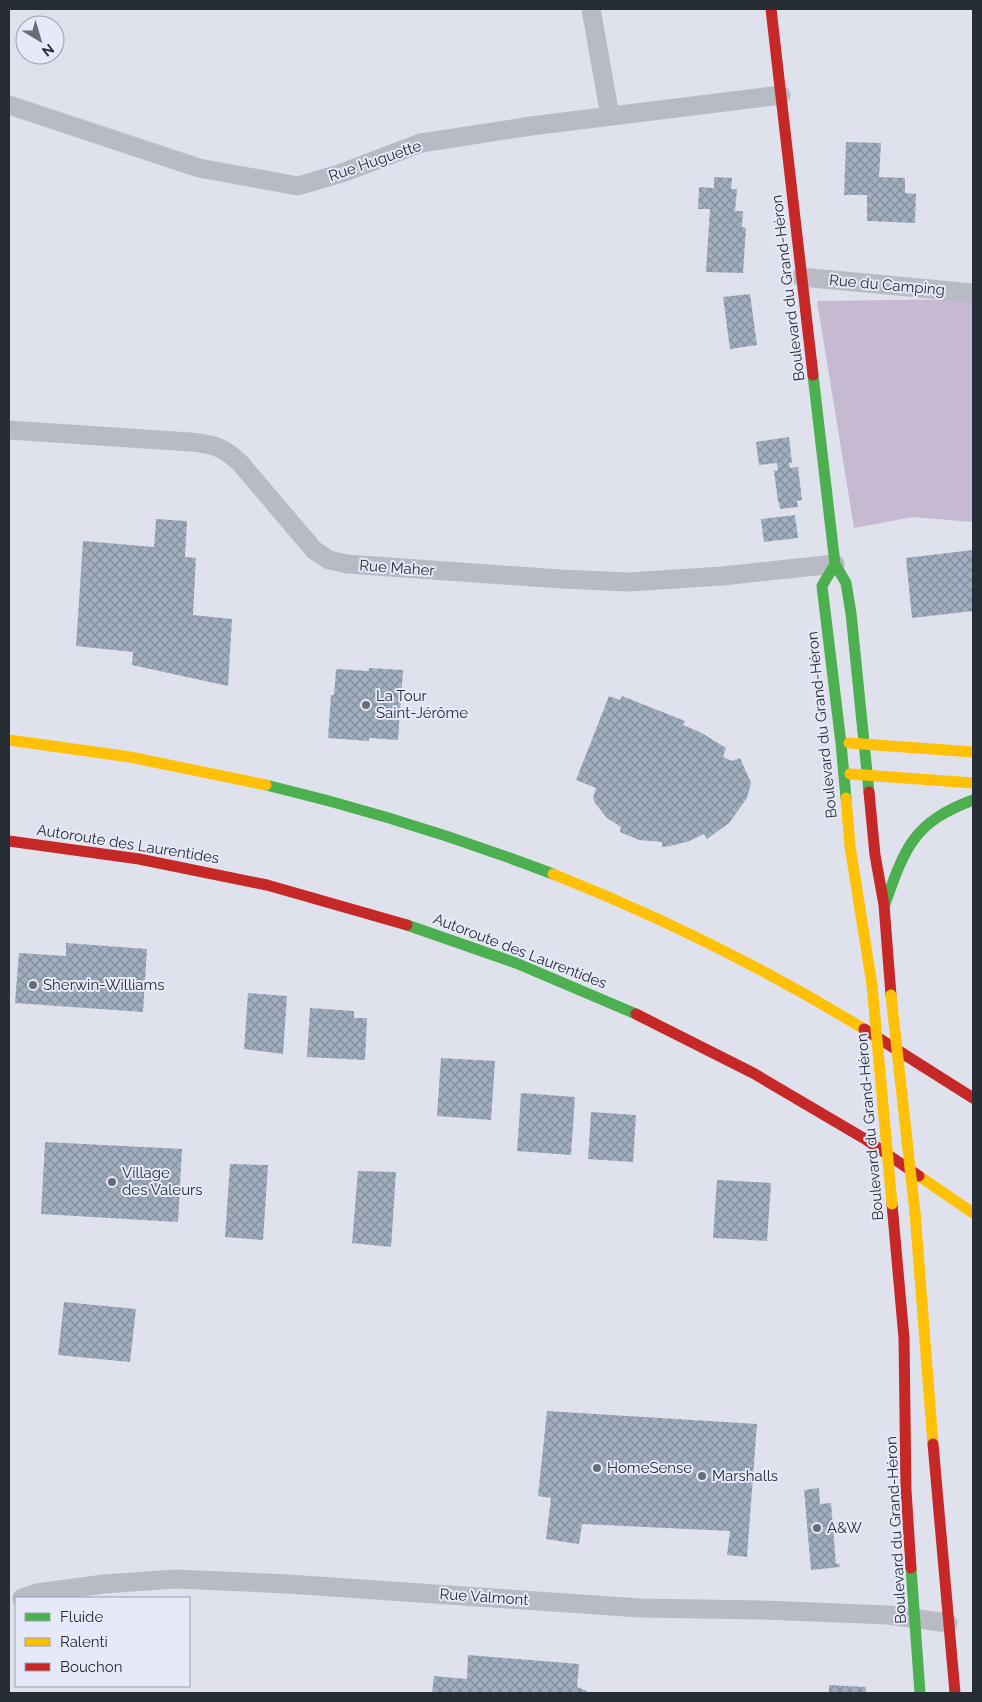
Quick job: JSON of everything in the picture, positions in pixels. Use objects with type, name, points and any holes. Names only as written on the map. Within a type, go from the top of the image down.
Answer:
[{"type":"main road","name":"Boulevard du Grand-Héron","points":[[771,9],[835,564],[846,583],[851,613],[875,855],[884,904],[891,995],[928,1356],[936,1497],[955,1693]]},
{"type":"main road","name":"Boulevard du Grand-Héron","points":[[835,564],[822,586],[841,743],[850,846],[872,985],[892,1204],[904,1344],[906,1490],[920,1693]]},
{"type":"main road","points":[[9,740],[142,759],[243,779],[377,814],[496,853],[628,906],[755,968],[868,1031],[973,1098]]},
{"type":"main road","points":[[841,743],[973,752]]},
{"type":"main road","points":[[844,774],[973,783]]},
{"type":"main road","points":[[884,904],[901,859],[919,832],[942,813],[973,800]]},
{"type":"main road","name":"Autoroute des Laurentides","points":[[9,841],[151,860],[261,883],[391,919],[492,954],[559,980],[631,1012],[696,1043],[769,1082],[860,1135],[973,1213]]},
{"type":"street","points":[[591,9],[610,116]]},
{"type":"street","name":"Rue Huguette","points":[[9,105],[198,168],[298,186],[342,173],[421,143],[610,116],[781,95]]},
{"type":"street","name":"Rue du Camping","points":[[801,277],[973,293]]},
{"type":"street","name":"Rue Maher","points":[[9,430],[216,445],[228,452],[241,464],[314,550],[329,560],[347,564],[629,582],[722,576],[835,564]]},
{"type":"street","name":"Rue Valmont","points":[[26,1597],[104,1584],[176,1579],[298,1585],[640,1608],[786,1610],[915,1618],[948,1623]]},
{"type":"shaded area","points":[[973,299],[973,522],[913,517],[854,528],[817,301]]},
{"type":"building","points":[[846,142],[881,143],[879,177],[905,178],[905,193],[916,194],[915,223],[867,221],[867,195],[844,195]]},
{"type":"building","points":[[714,177],[732,178],[731,189],[737,189],[735,211],[743,211],[742,227],[746,228],[743,273],[706,272],[710,209],[698,209],[699,187],[714,188]]},
{"type":"building","points":[[750,294],[757,345],[730,349],[723,297]]},
{"type":"building","points":[[789,437],[792,463],[789,463],[790,468],[798,467],[802,500],[797,501],[798,507],[780,509],[774,471],[778,470],[777,463],[759,465],[756,442]]},
{"type":"building","points":[[795,515],[798,538],[764,542],[761,519]]},
{"type":"building","points":[[156,519],[187,521],[185,557],[196,558],[193,615],[232,619],[228,686],[132,665],[133,652],[76,646],[83,541],[154,547]]},
{"type":"building","points":[[973,550],[973,611],[912,618],[906,558]]},
{"type":"building","name":"La Tour Saint-Jérôme","points":[[369,668],[403,670],[398,740],[369,738],[369,741],[328,738],[331,695],[334,695],[336,669],[369,671]]},
{"type":"building","points":[[609,696],[620,700],[622,696],[685,721],[683,725],[700,732],[726,748],[723,757],[732,761],[740,758],[751,783],[747,798],[729,823],[707,839],[704,834],[687,842],[662,847],[662,842],[639,840],[620,832],[621,827],[607,818],[595,803],[593,798],[596,788],[576,780]]},
{"type":"building","points":[[66,943],[147,949],[143,1012],[15,1003],[19,953],[66,956]]},
{"type":"building","points":[[248,993],[287,996],[283,1054],[244,1049]]},
{"type":"building","points":[[310,1008],[354,1011],[354,1018],[367,1018],[365,1060],[307,1057]]},
{"type":"building","points":[[441,1058],[495,1061],[491,1120],[437,1116]]},
{"type":"building","points":[[521,1093],[575,1097],[571,1155],[517,1151]]},
{"type":"building","points":[[591,1112],[636,1115],[633,1162],[588,1159]]},
{"type":"building","points":[[45,1142],[182,1149],[178,1222],[41,1214]]},
{"type":"building","points":[[230,1164],[268,1165],[263,1240],[225,1237]]},
{"type":"building","points":[[358,1171],[396,1172],[391,1247],[352,1243]]},
{"type":"building","points":[[717,1180],[771,1183],[767,1241],[713,1238]]},
{"type":"building","points":[[64,1302],[136,1309],[130,1362],[58,1355]]},
{"type":"building","points":[[547,1411],[757,1424],[747,1557],[727,1555],[730,1531],[582,1524],[579,1544],[546,1539],[551,1498],[538,1496]]},
{"type":"building","points":[[819,1488],[820,1504],[831,1503],[836,1564],[839,1563],[840,1567],[811,1570],[804,1490]]},
{"type":"building","points":[[468,1655],[579,1664],[577,1687],[587,1691],[587,1693],[432,1693],[434,1676],[467,1679]]},
{"type":"building","points":[[829,1685],[866,1687],[866,1693],[829,1693]]},
{"type":"traffic: fast","points":[[813,375],[835,564],[846,583],[851,613],[869,792]]},
{"type":"traffic: fast","points":[[835,564],[822,586],[846,798]]},
{"type":"traffic: fast","points":[[266,785],[411,825],[553,874]]},
{"type":"traffic: fast","points":[[885,904],[899,867],[914,839],[937,818],[953,808],[973,800]]},
{"type":"traffic: fast","points":[[407,925],[516,963],[636,1014]]},
{"type":"traffic: fast","points":[[911,1568],[920,1693]]},
{"type":"traffic: slow","points":[[9,740],[130,757],[266,785]]},
{"type":"traffic: slow","points":[[849,743],[973,752]]},
{"type":"traffic: slow","points":[[850,774],[973,783]]},
{"type":"traffic: slow","points":[[846,798],[850,846],[872,985]]},
{"type":"traffic: slow","points":[[553,874],[633,908],[712,945],[864,1029]]},
{"type":"traffic: slow","points":[[872,985],[892,1204]]},
{"type":"traffic: slow","points":[[891,995],[915,1213]]},
{"type":"traffic: slow","points":[[919,1176],[973,1213]]},
{"type":"traffic: slow","points":[[915,1213],[933,1444]]},
{"type":"traffic: jam","points":[[771,9],[813,375]]},
{"type":"traffic: jam","points":[[869,792],[875,855],[884,905],[891,995]]},
{"type":"traffic: jam","points":[[9,841],[139,859],[267,885],[407,925]]},
{"type":"traffic: jam","points":[[636,1014],[753,1073],[865,1139],[919,1176]]},
{"type":"traffic: jam","points":[[864,1029],[973,1098]]},
{"type":"traffic: jam","points":[[892,1204],[904,1338],[906,1490],[911,1568]]},
{"type":"traffic: jam","points":[[933,1444],[955,1693]]},
{"type":"place","name":"La Tour Saint-Jérôme","points":[[366,705]]},
{"type":"place","name":"Sherwin-Williams","points":[[33,985]]},
{"type":"place","name":"Village des Valeurs","points":[[112,1182]]},
{"type":"place","name":"HomeSense","points":[[597,1468]]},
{"type":"place","name":"Marshalls","points":[[702,1476]]},
{"type":"place","name":"A&W","points":[[817,1528]]}]
